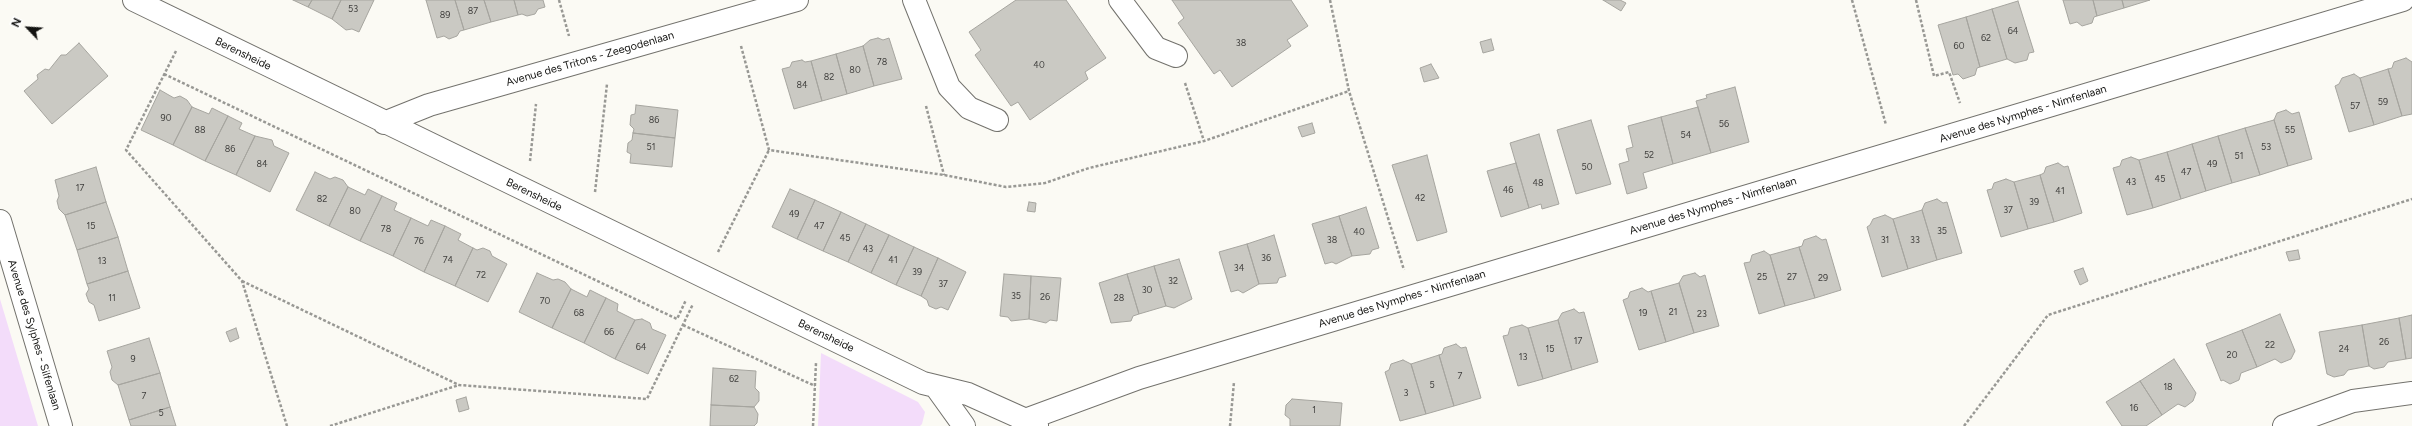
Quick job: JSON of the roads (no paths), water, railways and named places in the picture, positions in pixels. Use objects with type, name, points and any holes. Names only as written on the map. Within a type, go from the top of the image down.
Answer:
[{"type":"street","name":"Berensheide","points":[[134,0],[384,123],[923,383],[968,394],[1032,423]]},
{"type":"street","name":"Avenue des Tritons - Zeegodenlaan","points":[[384,123],[429,105],[797,0]]},
{"type":"street","points":[[914,0],[949,87],[969,108],[997,120]]},
{"type":"street","points":[[1120,0],[1156,48],[1176,56]]},
{"type":"street","name":"Avenue des Nymphes - Nimfenlaan","points":[[1032,423],[1139,378],[2403,0]]},
{"type":"street","name":"Avenue des Sylphes - Silfenlaan","points":[[0,221],[61,426]]},
{"type":"street","points":[[936,387],[964,426]]},
{"type":"street","points":[[2284,426],[2353,400],[2412,393]]}]
